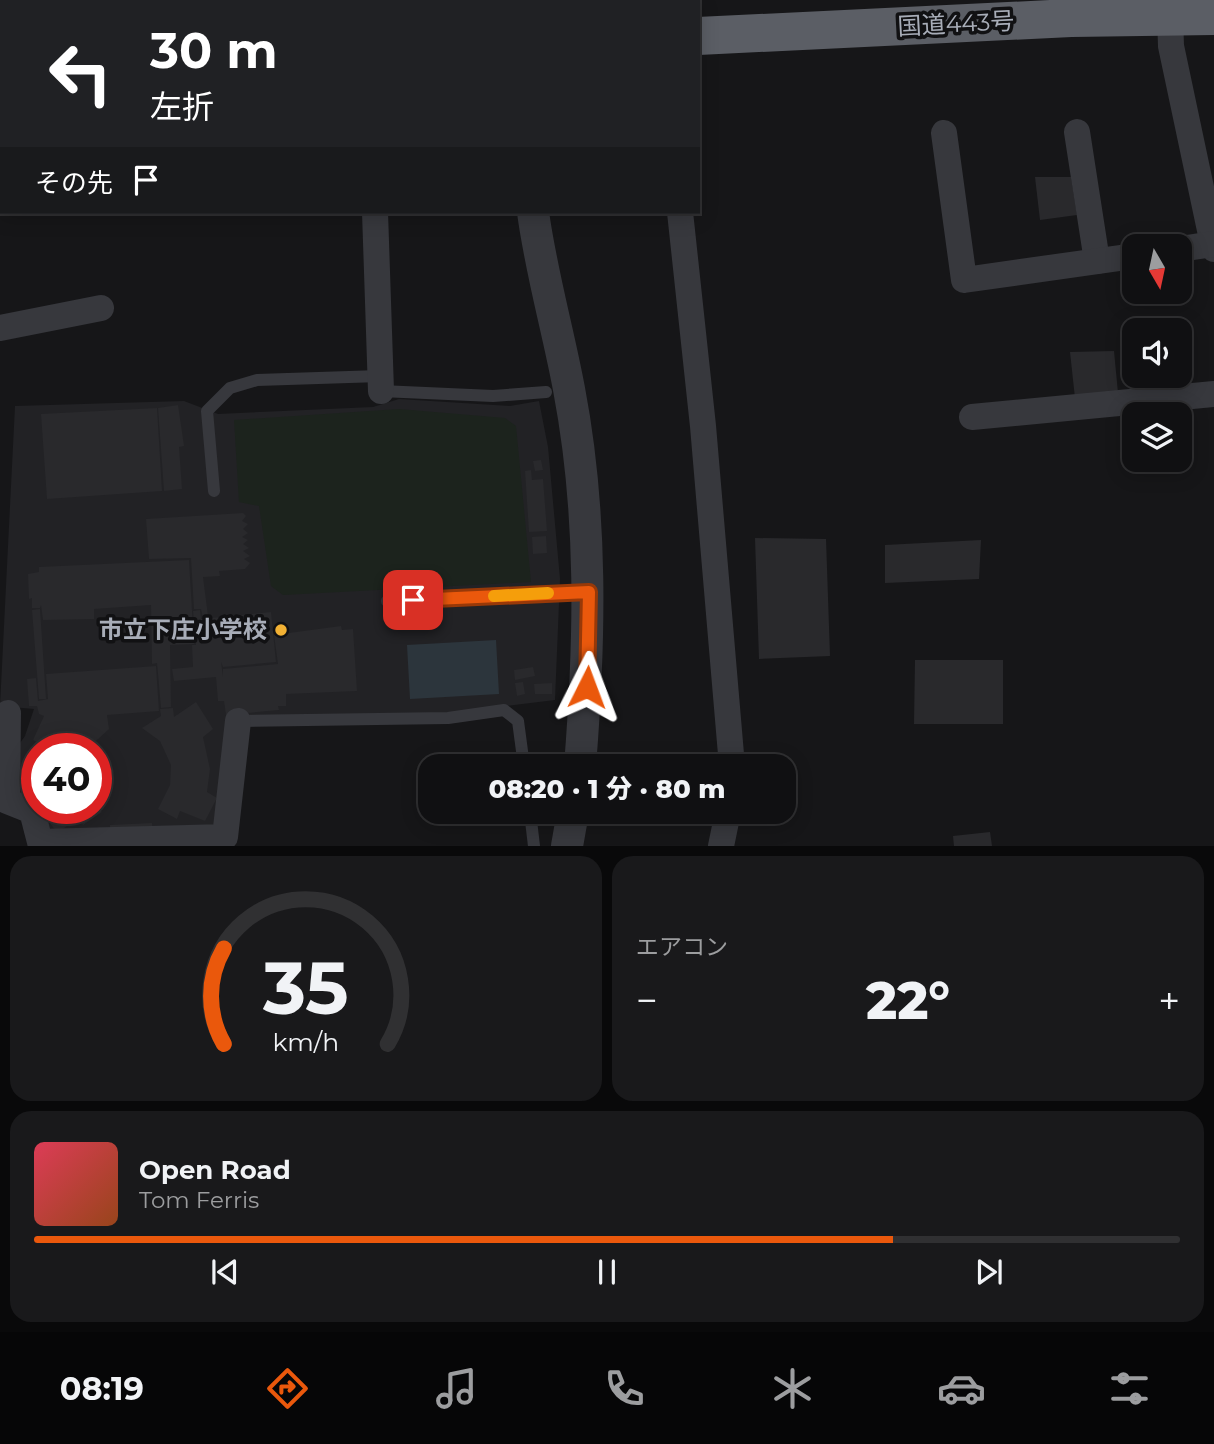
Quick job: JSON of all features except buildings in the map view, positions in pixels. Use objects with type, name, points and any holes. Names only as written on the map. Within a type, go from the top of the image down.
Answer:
[{"type":"highway","name":"国道443号","points":[[700,36],[1071,9],[1214,16]]},
{"type":"street","points":[[1170,15],[1171,46],[1214,246],[1192,248]]},
{"type":"street","points":[[1077,132],[1097,261]]},
{"type":"street","points":[[944,133],[964,280],[1122,258]]},
{"type":"street","points":[[375,214],[381,384]]},
{"type":"street","points":[[533,214],[539,257],[570,390],[589,539],[589,661],[581,754]]},
{"type":"street","points":[[680,214],[704,426],[731,754]]},
{"type":"street","points":[[0,328],[101,309]]},
{"type":"street","points":[[972,417],[1214,394]]},
{"type":"street","points":[[4,713],[7,801],[32,811],[40,842],[225,837],[238,722]]},
{"type":"street","points":[[567,845],[571,824]]},
{"type":"street","points":[[721,845],[725,824]]},
{"type":"lane","points":[[214,491],[207,411],[230,388],[257,380],[381,384],[493,396],[546,392]]},
{"type":"lane","points":[[387,601],[589,592]]},
{"type":"lane","points":[[238,722],[448,718],[504,710],[518,721],[522,754]]},
{"type":"lane","points":[[531,824],[534,845]]},
{"type":"shaded area","name":"市立下庄小学校","points":[[399,399],[510,406],[539,401],[548,447],[560,579],[555,700],[450,713],[230,719],[216,828],[49,834],[45,824],[112,824],[112,733],[26,733],[34,709],[0,706],[15,406],[184,401],[218,414],[373,407]]},
{"type":"shaded area","points":[[399,409],[505,418],[516,426],[531,582],[283,595],[271,586],[259,506],[239,502],[234,420]]},
{"type":"shaded area","points":[[496,640],[499,694],[410,699],[407,645]]},
{"type":"shaded area","name":"市立下庄小学校","points":[[21,742],[21,800],[20,800],[15,750]]},
{"type":"slow traffic","points":[[494,596],[548,593]]},
{"type":"place","name":"市立下庄小学校","points":[[281,630]]},
{"type":"route","points":[[413,600],[589,592],[587,687]]}]
